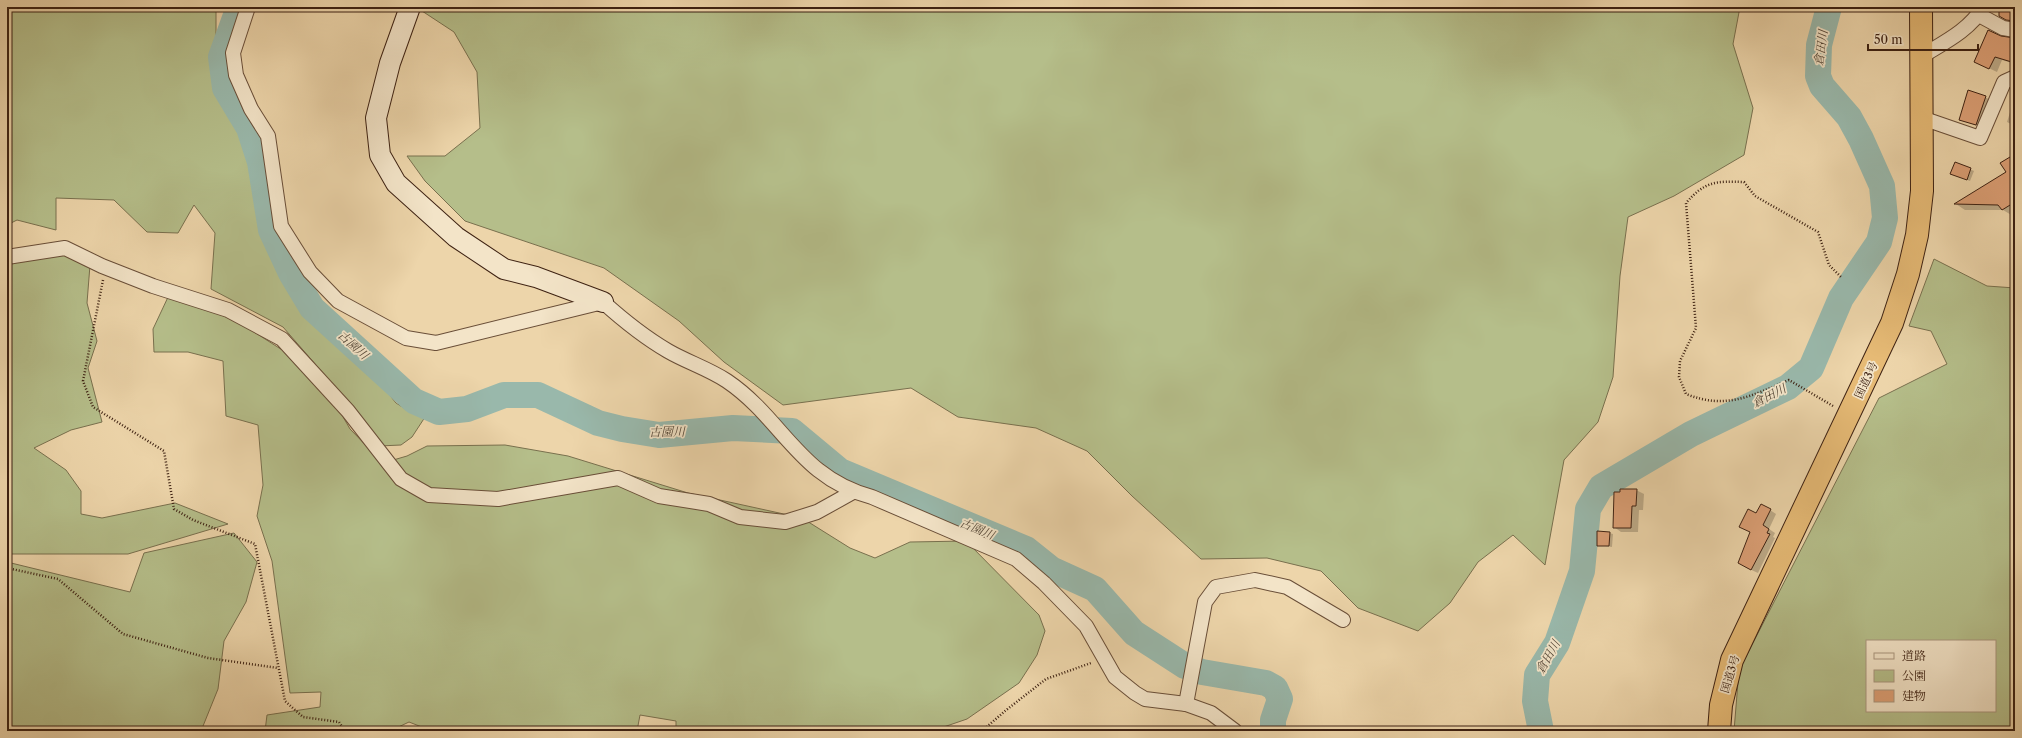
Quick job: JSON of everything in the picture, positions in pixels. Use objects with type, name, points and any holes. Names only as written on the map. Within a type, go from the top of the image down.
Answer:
[{"type":"highway","name":"国道3号","points":[[1719,731],[1721,705],[1732,660],[1755,608],[1892,323],[1908,274],[1917,234],[1922,190],[1921,7]]},
{"type":"street","points":[[248,7],[233,53],[236,75],[251,109],[268,136],[281,226],[310,272],[338,301],[406,338],[436,343],[602,302]]},
{"type":"street","points":[[410,7],[390,63],[376,118],[380,155],[396,183],[456,237],[504,269],[536,277],[602,302],[630,326],[668,351],[727,381],[759,409],[799,454],[826,478],[853,492],[872,497],[1016,559],[1044,583],[1086,626],[1115,677],[1145,699],[1186,704],[1211,713],[1235,731]]},
{"type":"street","points":[[1922,56],[1956,35],[1981,11],[2003,28],[2015,30]]},
{"type":"street","points":[[1922,118],[1980,138],[2004,82],[2015,77]]},
{"type":"street","points":[[7,257],[65,248],[153,286],[228,310],[282,339],[348,411],[401,479],[429,495],[498,499],[618,478],[659,496],[709,504],[740,517],[785,522],[817,512],[853,492]]},
{"type":"street","points":[[1186,704],[1205,602],[1216,587],[1256,580],[1287,587],[1343,620]]},
{"type":"path","points":[[1842,278],[1830,265],[1818,232],[1755,196],[1744,182],[1719,181],[1698,190],[1686,203],[1696,328],[1680,360],[1679,377],[1686,394],[1703,400],[1726,402],[1751,396],[1789,380],[1849,415]]},
{"type":"path","points":[[106,267],[83,380],[93,407],[164,451],[174,509],[193,520],[255,544],[285,701],[303,717],[339,722],[345,731]]},
{"type":"path","points":[[7,568],[58,580],[124,634],[208,658],[278,668]]},
{"type":"path","points":[[982,731],[1046,679],[1104,658]]},
{"type":"green space","points":[[7,7],[216,7],[216,63],[259,144],[269,205],[278,241],[299,282],[396,403],[412,413],[427,414],[412,437],[401,445],[379,446],[349,403],[283,327],[211,289],[215,233],[194,205],[178,233],[147,232],[114,200],[56,198],[56,230],[17,220],[7,225]]},
{"type":"green space","points":[[423,7],[1740,7],[1733,44],[1753,108],[1744,155],[1674,196],[1628,217],[1620,276],[1613,377],[1598,422],[1564,460],[1545,565],[1513,535],[1478,562],[1450,603],[1418,631],[1358,608],[1321,571],[1267,558],[1201,559],[1132,496],[1087,451],[1036,428],[958,417],[911,388],[783,405],[724,362],[679,321],[604,268],[465,221],[425,181],[407,156],[445,156],[480,128],[477,72],[454,32],[422,11]]},
{"type":"green space","points":[[52,247],[90,265],[87,303],[97,341],[88,368],[102,422],[71,430],[34,448],[66,470],[81,491],[81,514],[102,518],[175,503],[228,524],[128,554],[7,554],[7,250]]},
{"type":"green space","points":[[1934,259],[1987,286],[2015,288],[2015,731],[1734,731],[1739,670],[1879,398],[1947,364],[1931,331],[1909,326]]},
{"type":"green space","points":[[169,295],[237,321],[290,355],[326,387],[350,429],[383,463],[407,456],[427,446],[505,445],[568,456],[688,493],[802,518],[850,548],[875,558],[910,542],[966,541],[1039,615],[1045,631],[1037,655],[1019,683],[967,719],[932,731],[676,731],[676,721],[640,715],[637,731],[432,731],[409,722],[390,731],[265,731],[267,715],[320,707],[321,692],[290,693],[272,561],[257,516],[263,485],[258,425],[226,416],[223,361],[188,352],[154,352],[153,329]]},
{"type":"green space","points":[[234,533],[257,562],[246,602],[224,641],[218,689],[201,731],[7,731],[7,562],[130,592],[144,553]]},
{"type":"building","points":[[1999,10],[2015,12],[2015,21],[2006,20],[1999,16]]},
{"type":"building","points":[[1988,30],[2001,36],[2015,38],[2015,63],[1995,57],[1989,69],[1974,62]]},
{"type":"building","points":[[1968,90],[1986,96],[1976,125],[1959,120]]},
{"type":"building","points":[[2015,154],[2015,202],[2002,210],[1998,205],[1954,204],[2006,172],[2000,163]]},
{"type":"building","points":[[1955,162],[1971,168],[1967,180],[1950,174]]},
{"type":"building","points":[[1620,489],[1637,489],[1636,506],[1632,506],[1631,528],[1613,528],[1614,492],[1620,492]]},
{"type":"building","points":[[1761,504],[1771,509],[1763,525],[1769,529],[1767,533],[1770,534],[1751,570],[1738,563],[1750,532],[1739,527],[1748,509],[1756,513]]},
{"type":"building","points":[[1597,531],[1610,532],[1609,546],[1597,546]]},
{"type":"waterway","name":"古園川","points":[[239,7],[221,57],[225,88],[249,128],[260,162],[271,230],[291,273],[312,308],[414,401],[439,412],[467,409],[504,395],[538,395],[598,423],[622,429],[659,435],[733,428],[792,431],[840,471],[1026,549],[1051,569],[1095,589],[1134,633],[1185,666],[1202,672],[1266,683],[1275,688],[1280,699],[1273,720],[1273,731]]},
{"type":"waterway","name":"倉田川","points":[[1541,731],[1535,701],[1537,675],[1557,643],[1582,571],[1588,509],[1601,487],[1691,434],[1788,387],[1811,368],[1841,298],[1879,242],[1885,218],[1882,186],[1861,139],[1849,117],[1822,86],[1818,76],[1819,45],[1829,7]]}]
